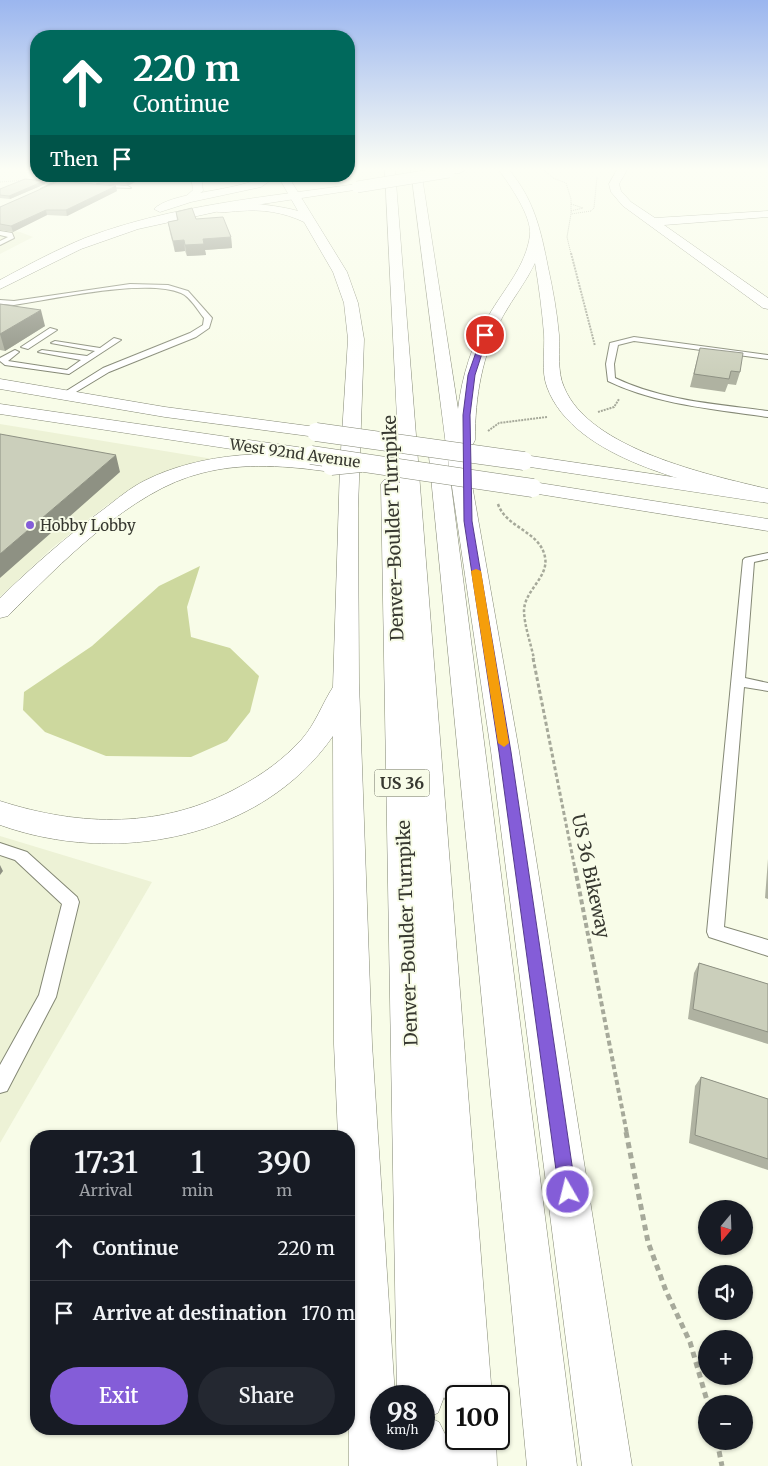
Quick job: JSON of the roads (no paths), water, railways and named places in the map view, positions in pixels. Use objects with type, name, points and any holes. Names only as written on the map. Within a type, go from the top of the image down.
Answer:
[{"type":"main road","points":[[0,285],[62,253],[96,238]]},
{"type":"main road","points":[[320,238],[332,257],[346,288],[356,339],[348,508],[346,683],[353,1044],[374,1466]]},
{"type":"main road","name":"Denver–Boulder Turnpike","points":[[368,238],[420,1385]]},
{"type":"main road","points":[[394,238],[467,1385]]},
{"type":"main road","points":[[415,238],[552,1466]]},
{"type":"main road","points":[[426,238],[447,393],[505,752],[607,1466]]},
{"type":"main road","points":[[468,521],[466,425],[472,375],[485,335],[528,263],[533,238]]},
{"type":"main road","points":[[536,238],[551,328],[555,386],[561,399],[571,412],[604,439],[646,460],[680,472],[768,496]]},
{"type":"main road","points":[[675,238],[768,305]]},
{"type":"main road","name":"West 92nd Avenue","points":[[0,384],[316,432],[768,496]]},
{"type":"main road","points":[[2,410],[30,409],[66,395]]},
{"type":"main road","name":"West 92nd Avenue","points":[[2,410],[361,462],[768,525]]},
{"type":"main road","points":[[0,611],[62,551],[125,502],[160,481],[206,467],[252,460],[293,461],[331,466],[361,462]]},
{"type":"main road","points":[[0,812],[41,826],[109,833],[146,830],[181,823],[217,810],[269,783],[300,758],[327,725],[346,683]]},
{"type":"main road","points":[[422,1450],[422,1466]]},
{"type":"main road","points":[[471,1450],[472,1466]]},
{"type":"lane","points":[[0,302],[22,302],[130,286],[168,287],[186,292],[208,318],[206,326],[193,335],[106,370],[66,395]]},
{"type":"lane","points":[[39,346],[53,330]]},
{"type":"lane","points":[[768,358],[634,339],[614,343],[610,364],[611,379],[625,387],[691,403],[768,414]]},
{"type":"lane","points":[[16,352],[3,360],[5,363],[69,372],[117,340]]},
{"type":"lane","points":[[39,346],[92,356]]},
{"type":"lane","points":[[39,346],[92,356]]},
{"type":"lane","points":[[768,556],[750,560],[715,932],[768,948]]},
{"type":"lane","points":[[738,681],[768,687]]},
{"type":"lane","points":[[0,849],[21,856],[71,902],[47,997],[0,1084]]},
{"type":"place","name":"Hobby Lobby","points":[[30,525]]}]
